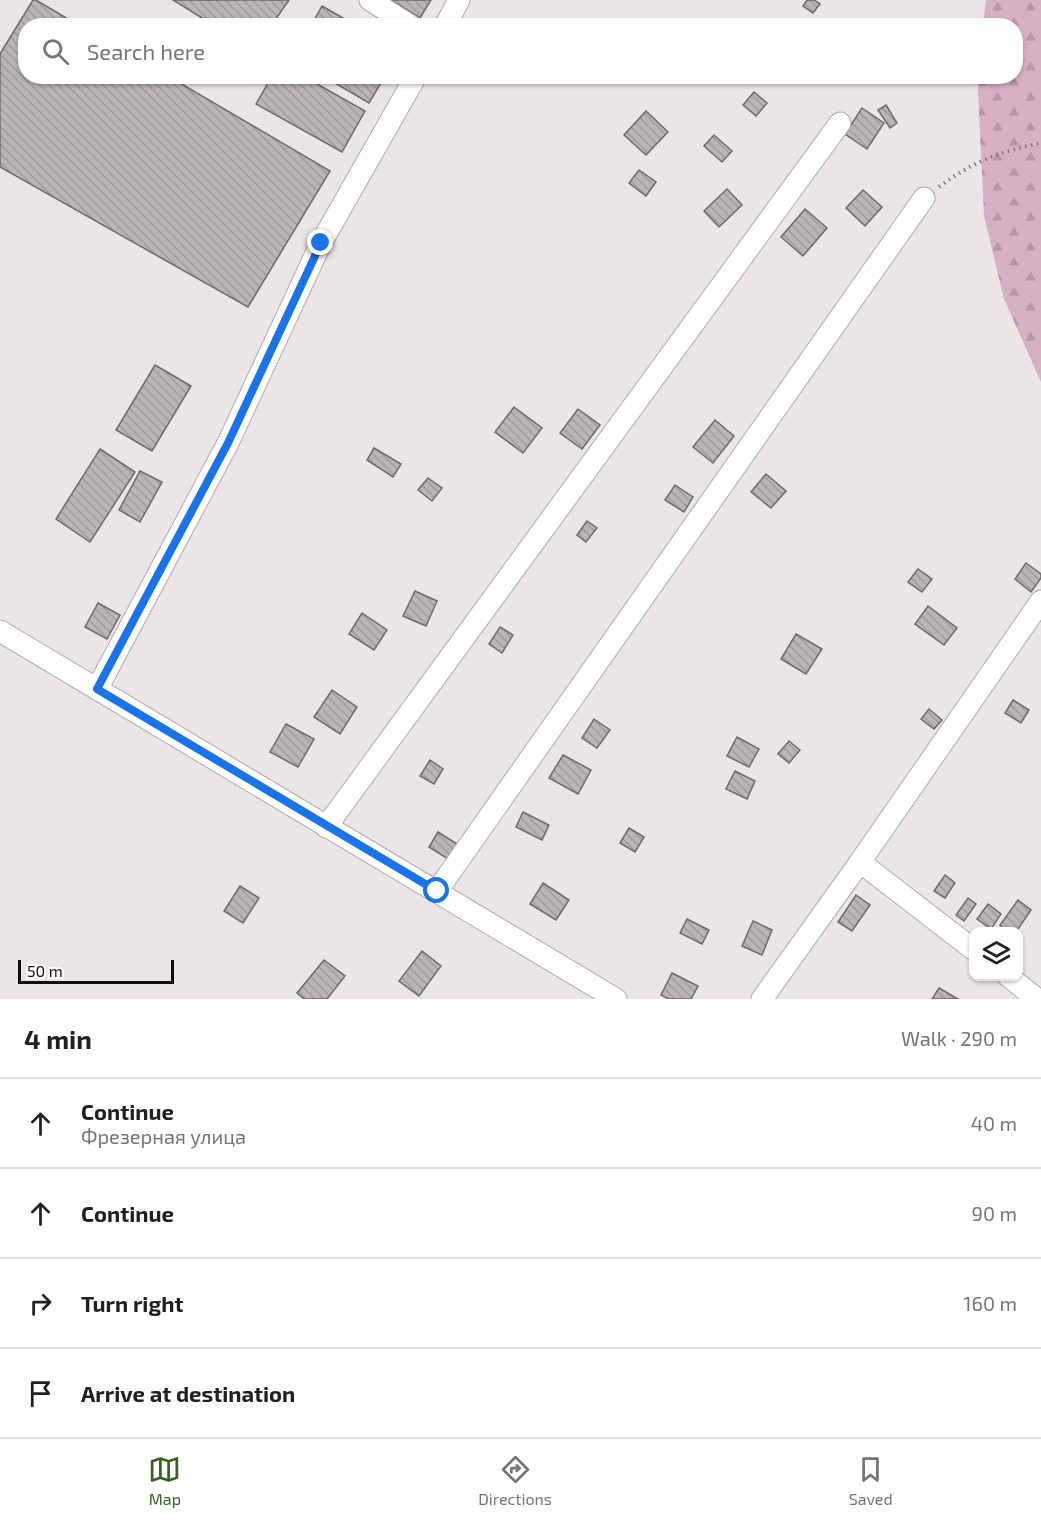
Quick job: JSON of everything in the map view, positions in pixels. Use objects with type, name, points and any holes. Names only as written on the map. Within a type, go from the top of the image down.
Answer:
[{"type":"street","points":[[370,0],[398,18]]},
{"type":"street","points":[[449,18],[459,0]]},
{"type":"street","points":[[97,689],[228,443],[321,243],[411,84]]},
{"type":"street","points":[[326,827],[840,123]]},
{"type":"street","points":[[437,891],[924,198]]},
{"type":"street","points":[[762,999],[1041,601]]},
{"type":"street","points":[[0,631],[616,999]]},
{"type":"street","points":[[860,862],[969,946]]},
{"type":"street","points":[[1014,981],[1037,999]]},
{"type":"path","points":[[924,198],[980,160],[1041,143]]},
{"type":"green space","points":[[986,0],[1041,0],[1041,382],[1004,299],[984,216],[978,84],[1023,84],[1023,18],[984,18]]},
{"type":"building","points":[[33,0],[36,0],[66,18],[22,18]]},
{"type":"building","points":[[173,0],[289,0],[277,18],[202,18]]},
{"type":"building","points":[[391,0],[431,0],[420,18]]},
{"type":"building","points":[[807,0],[814,0],[820,4],[813,13],[803,6]]},
{"type":"building","points":[[322,6],[343,18],[315,18]]},
{"type":"building","points":[[18,25],[18,84],[182,84],[330,171],[248,307],[0,167],[0,54]]},
{"type":"building","points":[[267,84],[317,84],[365,111],[342,152],[256,104]]},
{"type":"building","points":[[337,84],[380,84],[369,103]]},
{"type":"building","points":[[754,92],[767,103],[756,116],[743,105]]},
{"type":"building","points":[[886,105],[897,123],[890,128],[878,110]]},
{"type":"building","points":[[862,108],[884,123],[867,149],[845,134]]},
{"type":"building","points":[[646,111],[668,132],[646,155],[624,135]]},
{"type":"building","points":[[714,135],[732,151],[722,162],[704,146]]},
{"type":"building","points":[[639,170],[656,182],[646,196],[629,183]]},
{"type":"building","points":[[727,189],[742,205],[719,227],[704,211]]},
{"type":"building","points":[[863,190],[882,207],[865,226],[846,208]]},
{"type":"building","points":[[805,209],[827,228],[803,256],[781,237]]},
{"type":"building","points":[[155,365],[191,386],[152,451],[116,430]]},
{"type":"building","points":[[514,407],[542,428],[523,453],[495,432]]},
{"type":"building","points":[[578,409],[600,425],[582,449],[560,433]]},
{"type":"building","points":[[715,420],[734,436],[713,463],[693,447]]},
{"type":"building","points":[[374,448],[401,464],[393,477],[367,460]]},
{"type":"building","points":[[100,449],[135,472],[90,542],[56,519]]},
{"type":"building","points":[[140,471],[162,482],[140,522],[119,510]]},
{"type":"building","points":[[766,474],[786,491],[771,508],[751,492]]},
{"type":"building","points":[[428,478],[442,488],[432,501],[418,490]]},
{"type":"building","points":[[675,485],[693,497],[684,512],[665,500]]},
{"type":"building","points":[[587,521],[597,528],[586,542],[577,535]]},
{"type":"building","points":[[1026,563],[1041,574],[1041,578],[1031,592],[1015,579]]},
{"type":"building","points":[[918,569],[932,579],[922,592],[908,582]]},
{"type":"building","points":[[415,591],[437,601],[426,626],[403,616]]},
{"type":"building","points":[[98,603],[120,615],[107,639],[85,627]]},
{"type":"building","points":[[928,606],[957,628],[944,645],[915,624]]},
{"type":"building","points":[[362,613],[387,630],[374,650],[349,634]]},
{"type":"building","points":[[500,627],[513,635],[502,653],[489,644]]},
{"type":"building","points":[[796,634],[822,649],[806,674],[781,659]]},
{"type":"building","points":[[332,690],[357,707],[340,734],[314,717]]},
{"type":"building","points":[[1013,700],[1029,710],[1021,723],[1005,713]]},
{"type":"building","points":[[929,709],[942,720],[934,729],[921,719]]},
{"type":"building","points":[[594,719],[610,730],[597,748],[582,738]]},
{"type":"building","points":[[286,724],[314,739],[298,767],[270,752]]},
{"type":"building","points":[[737,737],[759,749],[749,767],[727,756]]},
{"type":"building","points":[[789,741],[800,750],[789,763],[778,754]]},
{"type":"building","points":[[563,755],[591,770],[578,794],[549,778]]},
{"type":"building","points":[[430,760],[443,769],[434,784],[420,776]]},
{"type":"building","points":[[735,771],[755,781],[747,799],[726,789]]},
{"type":"building","points":[[523,812],[549,825],[542,840],[516,827]]},
{"type":"building","points":[[629,828],[644,837],[635,852],[620,843]]},
{"type":"building","points":[[438,832],[457,844],[448,859],[429,847]]},
{"type":"building","points":[[945,875],[955,883],[945,898],[934,891]]},
{"type":"building","points":[[543,883],[569,900],[556,920],[530,904]]},
{"type":"building","points":[[240,886],[259,898],[243,923],[224,911]]},
{"type":"building","points":[[856,895],[870,905],[852,931],[838,922]]},
{"type":"building","points":[[968,898],[976,904],[964,921],[956,915]]},
{"type":"building","points":[[1018,900],[1031,910],[1019,927],[1000,925]]},
{"type":"building","points":[[988,904],[1001,914],[992,927],[988,927],[977,919]]},
{"type":"building","points":[[687,919],[709,930],[702,944],[680,933]]},
{"type":"building","points":[[753,921],[772,930],[762,955],[742,946]]},
{"type":"building","points":[[422,951],[441,966],[419,996],[399,981]]},
{"type":"building","points":[[324,960],[345,976],[327,999],[304,999],[297,993]]},
{"type":"building","points":[[672,973],[698,986],[691,999],[669,999],[661,995]]},
{"type":"building","points":[[939,988],[958,999],[932,999]]},
{"type":"route","points":[[321,243],[228,443],[97,689],[437,891]]}]
